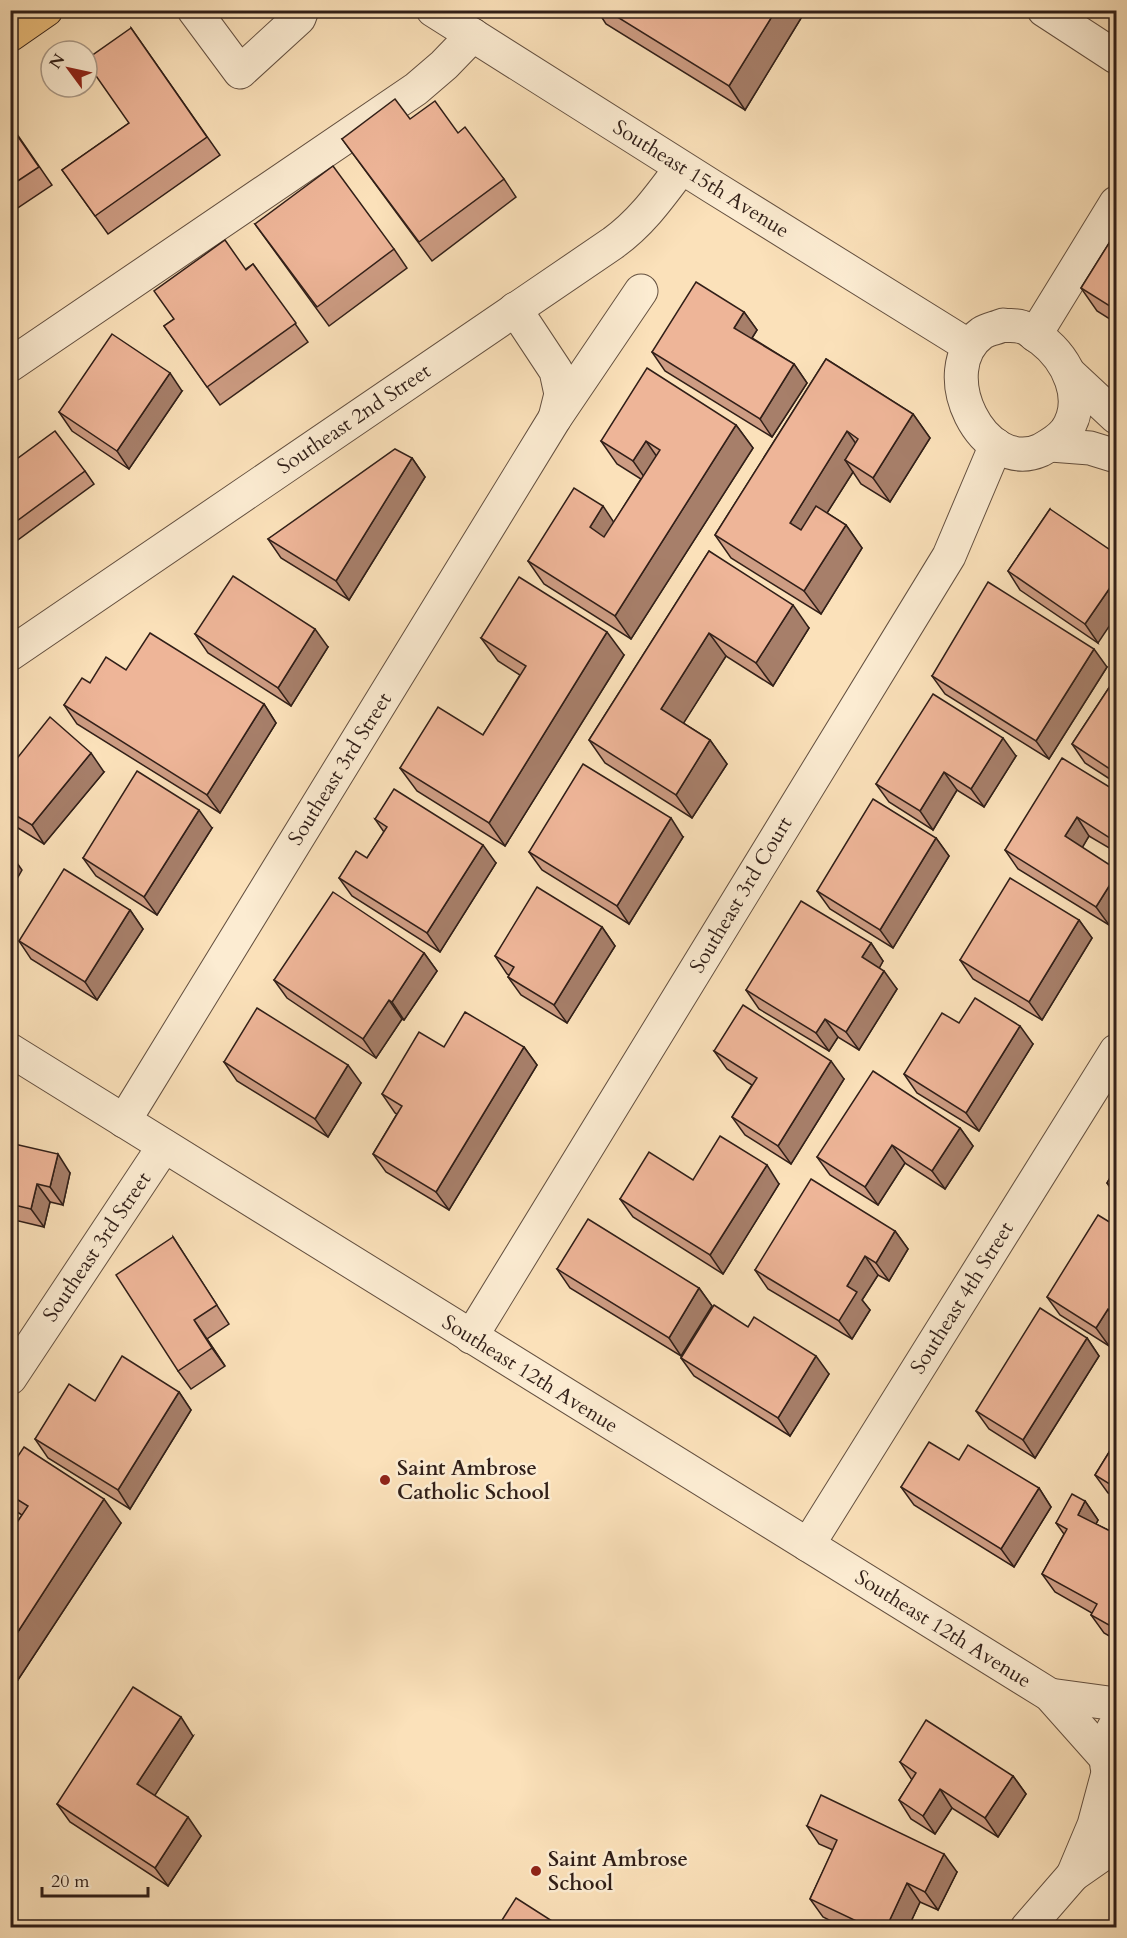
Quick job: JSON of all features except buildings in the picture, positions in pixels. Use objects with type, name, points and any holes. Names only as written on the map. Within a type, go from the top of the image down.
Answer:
[{"type":"main road","points":[[10,35],[46,10]]},
{"type":"street","points":[[194,10],[240,72],[299,18],[302,10]]},
{"type":"street","name":"Southeast 15th Avenue","points":[[433,10],[681,168],[969,346]]},
{"type":"street","points":[[1044,10],[1116,57]]},
{"type":"street","points":[[10,365],[416,89],[444,65],[473,35]]},
{"type":"street","name":"Southeast 2nd Street","points":[[10,654],[632,229],[650,211],[681,168]]},
{"type":"street","points":[[1035,335],[1116,202]]},
{"type":"street","name":"Southeast 3rd Street","points":[[124,1121],[555,418],[641,291]]},
{"type":"street","name":"Southeast 3rd Street","points":[[515,309],[555,371],[561,394],[555,418]]},
{"type":"street","points":[[1071,375],[1075,394],[1074,410],[1067,430],[1052,445],[1032,454],[1013,453],[996,445],[981,431],[968,410],[962,385],[961,366],[969,346],[984,332],[1003,325],[1022,327],[1050,346],[1071,375],[1116,417]]},
{"type":"street","name":"Southeast 3rd Court","points":[[471,1337],[949,556],[996,445]]},
{"type":"street","points":[[1052,445],[1090,448],[1116,456]]},
{"type":"street","name":"Southeast 12th Avenue","points":[[10,1050],[1050,1695],[1110,1774]]},
{"type":"street","name":"Southeast 4th Street","points":[[808,1545],[1116,1051]]},
{"type":"street","name":"Southeast 3rd Street","points":[[10,1378],[164,1146]]},
{"type":"street","name":"Southeast 12th Avenue","points":[[1050,1695],[1116,1704]]},
{"type":"street","points":[[1074,1875],[1094,1826],[1110,1774],[1108,1743],[1116,1724]]},
{"type":"street","points":[[1027,1928],[1074,1875],[1116,1845]]},
{"type":"place","name":"Saint Ambrose Catholic School","points":[[385,1480]]},
{"type":"place","name":"Saint Ambrose School","points":[[536,1871]]}]
